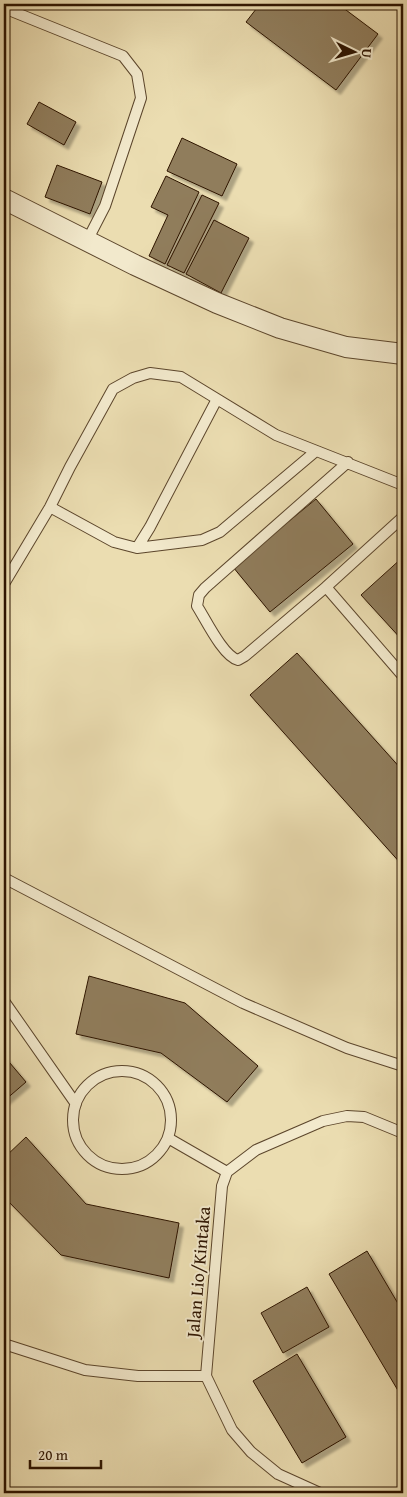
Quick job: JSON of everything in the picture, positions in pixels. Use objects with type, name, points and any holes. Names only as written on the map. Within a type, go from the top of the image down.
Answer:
[{"type":"street","points":[[4,199],[135,266],[217,303],[280,328],[346,347],[403,354]]},
{"type":"lane","points":[[4,8],[123,56],[137,74],[141,98],[105,206],[87,241]]},
{"type":"lane","points":[[4,584],[50,506],[113,389],[133,378],[150,373],[181,376],[276,435],[403,485]]},
{"type":"lane","points":[[137,548],[150,527],[217,399]]},
{"type":"lane","points":[[50,506],[114,542],[137,548],[202,540],[220,532],[316,451]]},
{"type":"lane","points":[[348,462],[199,595],[197,606],[232,658],[238,660],[245,656],[326,587],[403,517]]},
{"type":"lane","points":[[326,587],[403,676]]},
{"type":"lane","points":[[4,878],[243,1002],[347,1048],[403,1066]]},
{"type":"lane","points":[[4,1001],[76,1104]]},
{"type":"lane","points":[[125,1071],[140,1075],[153,1082],[163,1094],[169,1108],[171,1123],[168,1138],[159,1152],[146,1163],[130,1169],[113,1169],[97,1163],[84,1152],[76,1137],[73,1120],[76,1104],[83,1090],[96,1079],[110,1073],[125,1071]]},
{"type":"lane","points":[[168,1138],[227,1172],[256,1150],[323,1120],[347,1116],[364,1117],[403,1132]]},
{"type":"lane","name":"Jalan Lio/Kintaka","points":[[206,1376],[222,1186],[227,1172]]},
{"type":"lane","points":[[4,1344],[86,1370],[138,1376],[206,1376],[232,1430],[251,1452],[278,1474],[320,1493]]},
{"type":"building","points":[[260,4],[338,4],[378,34],[336,90],[246,22]]},
{"type":"building","points":[[39,102],[76,122],[64,145],[27,124]]},
{"type":"building","points":[[182,138],[237,164],[222,196],[167,171]]},
{"type":"building","points":[[57,165],[102,182],[90,214],[45,197]]},
{"type":"building","points":[[166,176],[199,192],[165,264],[149,256],[168,215],[151,207]]},
{"type":"building","points":[[202,195],[219,203],[184,273],[167,265]]},
{"type":"building","points":[[214,220],[249,238],[221,293],[186,274]]},
{"type":"building","points":[[316,499],[353,544],[270,612],[233,567]]},
{"type":"building","points":[[403,557],[403,641],[361,595]]},
{"type":"building","points":[[297,653],[403,771],[403,866],[250,695]]},
{"type":"building","points":[[89,976],[185,1003],[258,1066],[227,1102],[161,1053],[76,1034]]},
{"type":"building","points":[[4,1056],[26,1082],[4,1101]]},
{"type":"building","points":[[26,1137],[86,1204],[179,1223],[169,1278],[61,1255],[4,1197],[4,1158]]},
{"type":"building","points":[[367,1251],[403,1312],[403,1399],[329,1274]]},
{"type":"building","points":[[307,1287],[329,1327],[283,1353],[261,1313]]},
{"type":"building","points":[[297,1354],[346,1437],[302,1463],[253,1381]]}]
